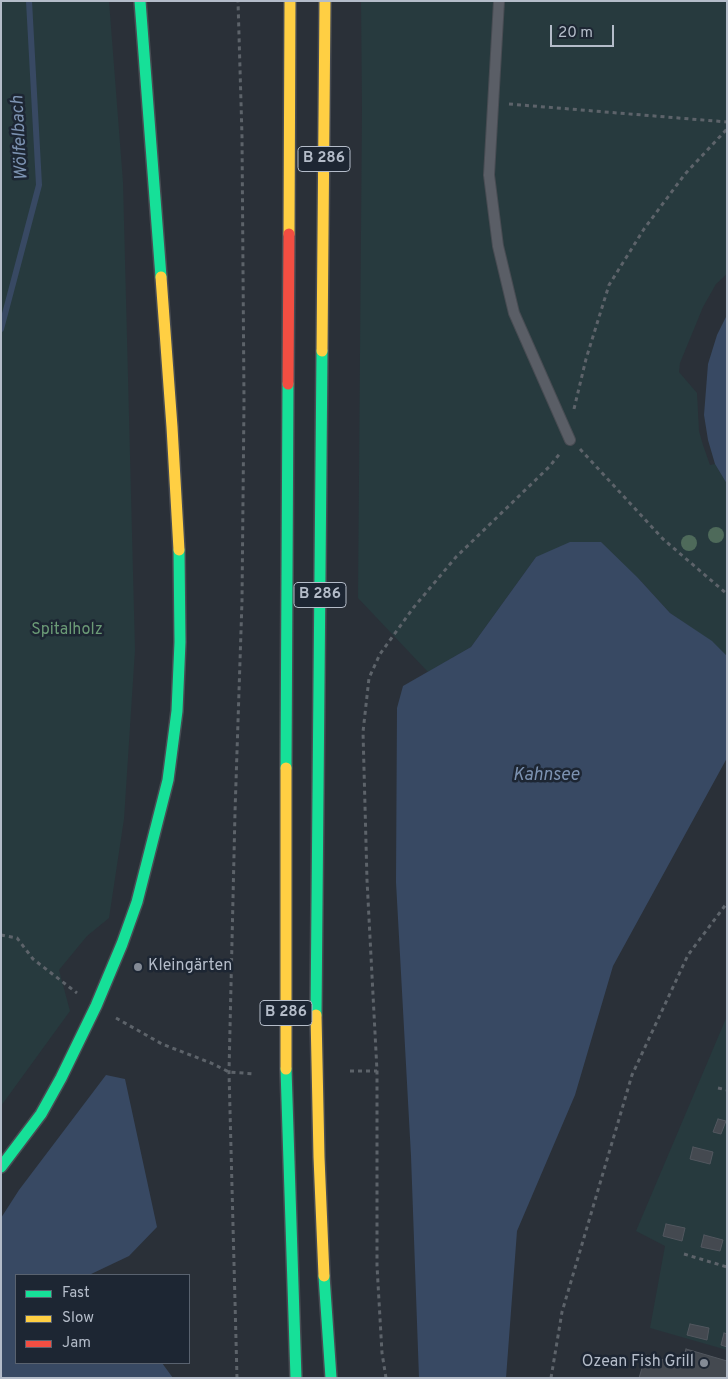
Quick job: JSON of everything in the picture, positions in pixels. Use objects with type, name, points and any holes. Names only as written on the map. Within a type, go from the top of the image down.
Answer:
[{"type":"main road","points":[[1,1167],[41,1114],[61,1078],[96,1006],[137,902],[153,844],[169,770],[177,711],[180,642],[180,569],[172,427],[140,1]]},
{"type":"main road","name":"B 286","points":[[290,1],[286,649],[286,1081],[296,1378]]},
{"type":"main road","name":"B 286","points":[[325,1],[316,1015],[319,1156],[331,1378]]},
{"type":"main road","points":[[327,1328],[336,1378]]},
{"type":"lane","points":[[500,1],[489,175],[498,246],[514,313],[570,440]]},
{"type":"path","points":[[237,1378],[229,1072],[242,600],[244,401],[242,136],[238,1]]},
{"type":"path","points":[[493,103],[727,122]]},
{"type":"path","points":[[573,411],[586,358],[609,285],[644,229],[679,182],[727,129]]},
{"type":"path","points":[[386,1378],[382,1353],[377,1266],[377,1071],[367,880],[363,732],[369,678],[380,654],[414,607],[456,558],[550,466],[570,440],[594,463],[662,539],[727,594]]},
{"type":"path","points":[[551,1378],[562,1312],[632,1075],[688,955],[727,903]]},
{"type":"path","points":[[1,935],[17,938],[32,959],[96,1006],[162,1044],[229,1072],[255,1074]]},
{"type":"path","points":[[350,1071],[377,1071]]},
{"type":"path","points":[[718,1088],[727,1090]]},
{"type":"path","points":[[684,1254],[727,1267]]},
{"type":"green space","name":"Spitalholz","points":[[1,1],[109,1],[123,182],[135,650],[124,819],[109,918],[87,936],[59,970],[70,1011],[1,1106]]},
{"type":"green space","points":[[361,1],[727,1],[727,274],[716,284],[703,307],[680,363],[679,372],[697,393],[699,431],[703,445],[710,465],[715,464],[727,484],[727,656],[712,642],[670,613],[638,578],[536,557],[471,647],[428,672],[358,598],[362,109]]},
{"type":"green space","points":[[727,1016],[727,1350],[650,1328],[665,1246],[636,1231]]},
{"type":"water","points":[[727,315],[727,484],[715,464],[708,440],[704,415],[708,364],[717,335]]},
{"type":"water","name":"Kahnsee","points":[[570,542],[601,542],[670,613],[712,641],[727,656],[727,758],[613,966],[575,1095],[517,1231],[506,1378],[419,1378],[411,1156],[396,882],[397,708],[403,686],[471,647],[536,557]]},
{"type":"water","points":[[106,1075],[125,1079],[157,1227],[129,1256],[91,1274],[15,1274],[15,1364],[163,1364],[173,1378],[1,1378],[1,1218],[19,1190]]},
{"type":"building","points":[[718,1119],[726,1121],[721,1134],[713,1132]]},
{"type":"building","points":[[693,1147],[713,1152],[710,1164],[690,1159]]},
{"type":"building","points":[[666,1224],[685,1228],[682,1241],[663,1236]]},
{"type":"building","points":[[704,1235],[723,1240],[720,1251],[701,1247]]},
{"type":"building","points":[[690,1324],[709,1328],[707,1340],[687,1335]]},
{"type":"building","points":[[724,1333],[727,1334],[727,1347],[721,1345]]},
{"type":"building","name":"Ozean Fish Grill","points":[[686,1349],[727,1361],[727,1378],[639,1378],[646,1355],[681,1365]]},
{"type":"waterway","name":"Wölfelbach","points":[[1,329],[39,185],[29,1]]},
{"type":"traffic: fast","points":[[140,1],[161,277]]},
{"type":"traffic: fast","points":[[316,1015],[322,351]]},
{"type":"traffic: fast","points":[[286,768],[288,384]]},
{"type":"traffic: fast","points":[[1,1167],[41,1114],[61,1078],[96,1006],[137,902],[168,780],[177,711],[180,642],[179,550]]},
{"type":"traffic: fast","points":[[286,1069],[296,1378]]},
{"type":"traffic: fast","points":[[324,1276],[331,1378]]},
{"type":"traffic: slow","points":[[289,234],[290,1]]},
{"type":"traffic: slow","points":[[322,351],[325,1]]},
{"type":"traffic: slow","points":[[161,277],[179,550]]},
{"type":"traffic: slow","points":[[286,768],[286,1069]]},
{"type":"traffic: slow","points":[[316,1015],[324,1276]]},
{"type":"traffic: jam","points":[[288,384],[289,234]]},
{"type":"place","name":"Kleingärten","points":[[138,967]]},
{"type":"place","name":"Ozean Fish Grill","points":[[704,1363]]}]
